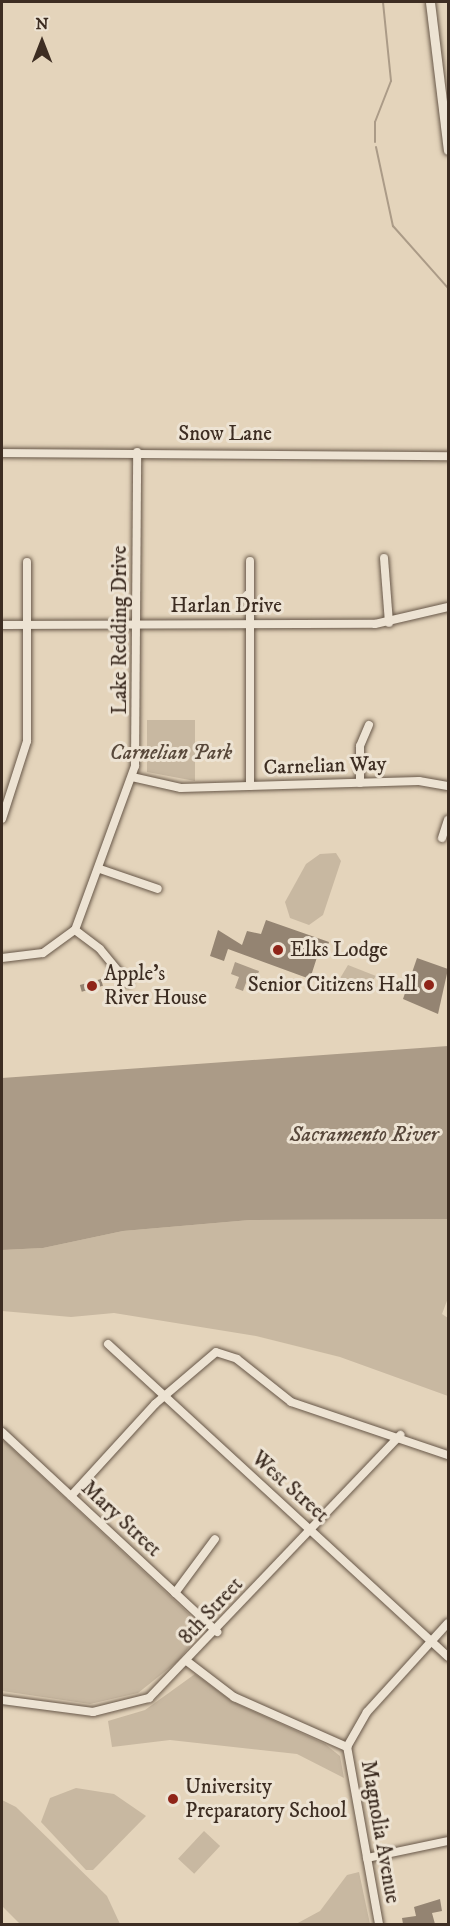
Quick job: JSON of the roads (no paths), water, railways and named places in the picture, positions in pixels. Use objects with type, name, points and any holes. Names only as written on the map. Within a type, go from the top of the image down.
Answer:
[{"type":"street","points":[[430,2],[448,150]]},
{"type":"street","name":"Snow Lane","points":[[2,453],[137,452],[448,456]]},
{"type":"street","name":"Lake Redding Drive","points":[[75,930],[100,869],[132,777],[138,747],[137,452]]},
{"type":"street","points":[[384,558],[389,623]]},
{"type":"street","points":[[250,561],[250,786]]},
{"type":"street","points":[[2,819],[27,741],[27,562]]},
{"type":"street","name":"Harlan Drive","points":[[2,625],[389,623],[448,607]]},
{"type":"street","points":[[360,783],[360,746],[369,725]]},
{"type":"street","name":"Carnelian Way","points":[[132,777],[175,788],[419,781],[448,786]]},
{"type":"street","points":[[442,838],[448,820]]},
{"type":"street","points":[[100,869],[158,889]]},
{"type":"street","points":[[2,958],[46,952],[75,930],[104,953],[128,983]]},
{"type":"street","name":"West Street","points":[[108,1344],[448,1657]]},
{"type":"street","points":[[71,1496],[204,1358],[220,1352],[291,1402],[400,1435],[448,1455]]},
{"type":"street","name":"Mary Street","points":[[2,1432],[216,1632]]},
{"type":"street","name":"8th Street","points":[[2,1700],[83,1712],[119,1710],[154,1695],[188,1662],[400,1435]]},
{"type":"street","points":[[175,1593],[215,1539]]},
{"type":"street","points":[[347,1747],[360,1721],[448,1623]]},
{"type":"street","name":"Magnolia Avenue","points":[[188,1662],[234,1697],[347,1747],[379,1924]]},
{"type":"street","points":[[367,1858],[448,1841]]},
{"type":"water","points":[[235,962],[259,971],[255,983],[247,980],[243,991],[235,988],[239,977],[231,974]]},
{"type":"water","name":"Sacramento River","points":[[448,1046],[448,1219],[250,1220],[123,1231],[43,1248],[2,1250],[2,1078]]},
{"type":"waterway","points":[[375,142],[375,122],[391,81],[383,2]]},
{"type":"waterway","points":[[376,147],[393,226],[448,288]]},
{"type":"place","name":"Elks Lodge","points":[[278,950]]},
{"type":"place","name":"Senior Citizens Hall","points":[[429,985]]},
{"type":"place","name":"Apple's River House","points":[[92,986]]},
{"type":"place","name":"University Preparatory School","points":[[173,1799]]},
{"type":"park label","name":"Carnelian Park","points":[[171,753]]}]
